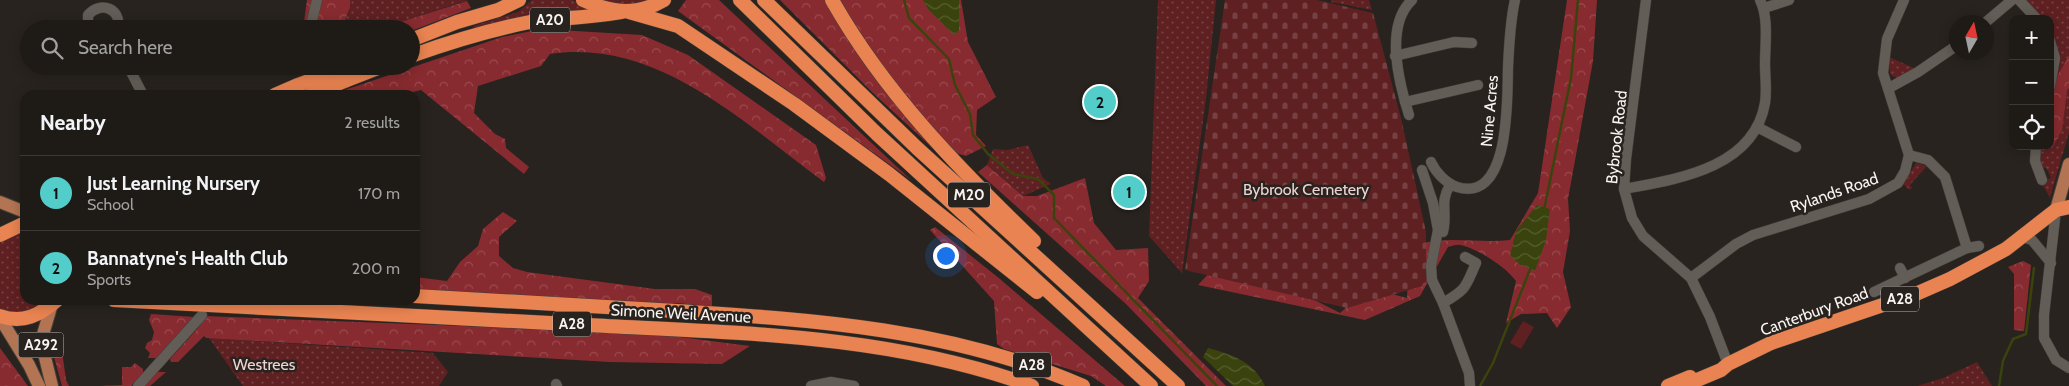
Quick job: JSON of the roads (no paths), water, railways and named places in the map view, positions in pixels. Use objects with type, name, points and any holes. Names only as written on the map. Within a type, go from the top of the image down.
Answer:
[{"type":"highway","name":"A20","points":[[420,36],[457,22],[498,10],[519,0]]},
{"type":"highway","points":[[583,0],[607,10],[625,12],[664,0]]},
{"type":"highway","name":"M20","points":[[740,0],[877,134],[1151,386]]},
{"type":"highway","name":"M20","points":[[764,0],[910,141],[1082,296],[1178,386]]},
{"type":"highway","name":"M20","points":[[832,0],[866,55],[900,100],[980,189],[1063,269],[1082,296]]},
{"type":"highway","name":"A20","points":[[420,53],[478,33],[530,22],[595,17],[625,12]]},
{"type":"highway","name":"M20","points":[[625,12],[664,20],[686,31],[794,104],[889,174],[1030,288],[1060,304]]},
{"type":"highway","points":[[286,90],[332,75]]},
{"type":"highway","points":[[318,90],[340,75]]},
{"type":"highway","name":"Canterbury Road","points":[[1683,386],[1721,370],[1728,364],[1771,343],[1918,293],[1975,266],[2022,237],[2063,208]]},
{"type":"highway","points":[[0,235],[20,225]]},
{"type":"highway","name":"Simone Weil Avenue","points":[[420,296],[776,317],[837,323],[921,335],[979,348],[1039,368],[1083,386]]},
{"type":"highway","points":[[0,317],[29,318],[50,305]]},
{"type":"highway","name":"Simone Weil Avenue","points":[[216,305],[829,340],[937,358],[1032,386]]},
{"type":"highway","name":"Canterbury Road","points":[[1668,386],[1713,366],[1728,364]]},
{"type":"main road","points":[[2063,208],[2069,164]]},
{"type":"main road","points":[[0,202],[20,210]]},
{"type":"main road","name":"A292","points":[[52,386],[41,341],[54,305]]},
{"type":"main road","name":"A292","points":[[0,317],[29,364],[39,386]]},
{"type":"street","points":[[312,20],[317,0]]},
{"type":"street","points":[[1409,115],[1396,56],[1400,15],[1412,0]]},
{"type":"street","name":"Bybrook Road","points":[[1646,0],[1624,189],[1632,218],[1643,236],[1690,278],[1710,317],[1728,364]]},
{"type":"street","points":[[1624,189],[1672,179],[1726,160],[1737,152],[1756,127],[1765,103],[1762,4],[1789,0]]},
{"type":"street","points":[[1904,0],[1886,46],[1883,73],[1909,155],[1928,160],[1945,177],[1968,248]]},
{"type":"street","points":[[1994,15],[2012,0]]},
{"type":"street","points":[[2019,0],[2032,15]]},
{"type":"street","name":"Nine Acres","points":[[1450,184],[1466,188],[1482,184],[1496,168],[1507,113],[1512,1]]},
{"type":"street","points":[[88,20],[88,16],[96,8],[101,7],[107,7],[116,13],[117,20]]},
{"type":"street","points":[[1396,56],[1454,42],[1472,43]]},
{"type":"street","points":[[1889,88],[1918,72],[1949,51]]},
{"type":"street","points":[[133,75],[140,90]]},
{"type":"street","points":[[316,75],[321,90]]},
{"type":"street","points":[[1405,102],[1478,85]]},
{"type":"street","points":[[1756,127],[1796,147]]},
{"type":"street","points":[[2036,150],[2035,161],[2042,180]]},
{"type":"street","name":"Rylands Road","points":[[1690,278],[1736,244],[1753,235],[1850,206],[1890,189],[1898,183],[1905,171],[1909,155]]},
{"type":"street","points":[[1431,162],[1434,169],[1450,184],[1443,200],[1447,218],[1444,232]]},
{"type":"street","points":[[1422,170],[1433,203],[1438,230],[1431,266],[1432,280],[1443,303],[1469,373],[1470,386]]},
{"type":"street","points":[[2063,208],[2051,263],[2044,315],[2044,338],[2056,360],[2069,368]]},
{"type":"street","points":[[2022,237],[2032,240],[2051,263]]},
{"type":"street","points":[[1874,292],[1968,248],[1979,246]]},
{"type":"street","points":[[1443,303],[1458,295],[1466,284],[1476,263],[1465,257]]},
{"type":"street","points":[[1900,268],[1905,278]]},
{"type":"street","points":[[138,386],[202,314]]},
{"type":"street","points":[[811,386],[830,382],[854,386]]},
{"type":"water","points":[[923,0],[959,0],[959,30],[954,35],[928,9]]},
{"type":"water","points":[[1537,205],[1550,209],[1546,240],[1535,271],[1519,264],[1510,256],[1516,231]]},
{"type":"water","points":[[1208,348],[1241,360],[1255,370],[1265,386],[1233,386],[1203,357]]},
{"type":"waterway","points":[[904,0],[909,18],[949,59],[955,85],[970,114],[973,135],[988,154],[1013,174],[1038,179],[1054,195],[1054,218],[1217,386]]},
{"type":"waterway","points":[[1544,210],[1571,78],[1578,0]]},
{"type":"waterway","points":[[1480,386],[1493,363],[1531,267]]},
{"type":"waterway","points":[[1999,386],[2003,361],[2013,339],[2026,334],[2034,268]]},
{"type":"place","name":"Bannatyne's Health Club","points":[[1100,102]]},
{"type":"place","name":"Just Learning Nursery","points":[[1129,192]]},
{"type":"park label","name":"Bybrook Cemetery","points":[[1306,189]]},
{"type":"park label","name":"Westrees","points":[[264,364]]}]
